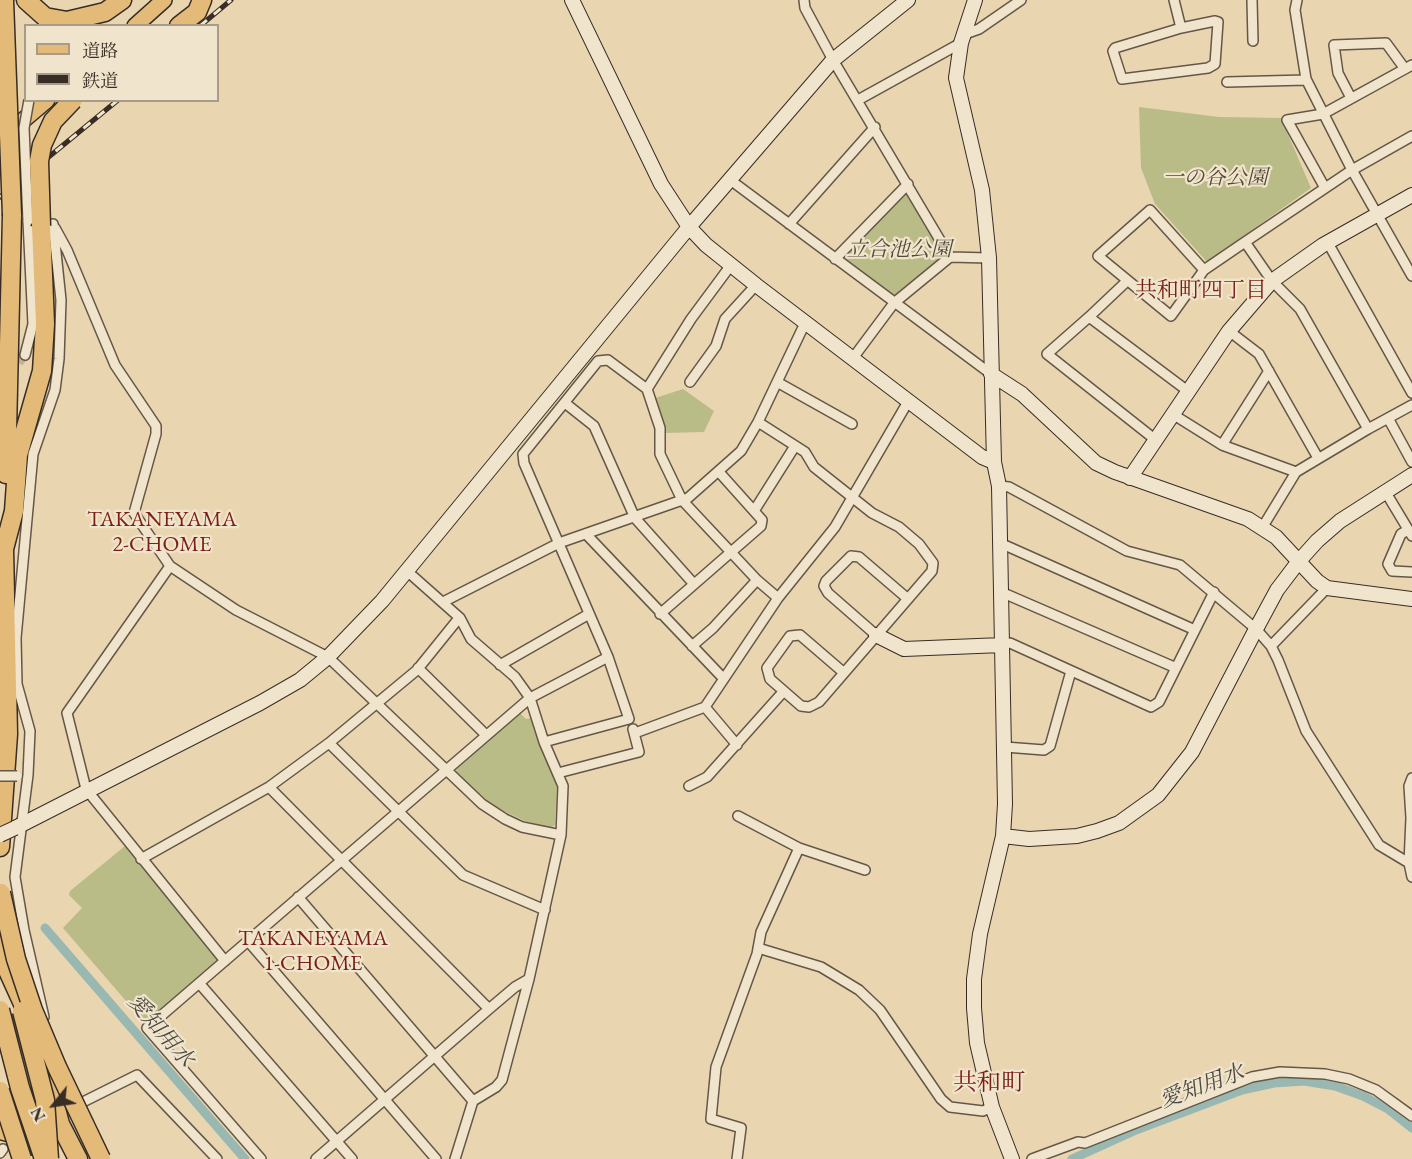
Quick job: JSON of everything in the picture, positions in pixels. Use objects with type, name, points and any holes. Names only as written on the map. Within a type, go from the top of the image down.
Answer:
[{"type":"highway","points":[[0,847],[8,734],[4,549],[14,511],[18,455],[42,371],[45,344],[27,221],[4,0]]},
{"type":"highway","points":[[189,14],[202,0]]},
{"type":"highway","points":[[31,6],[55,20],[79,20],[105,12],[121,1]]},
{"type":"highway","points":[[0,596],[27,221],[42,145],[53,121],[71,102]]},
{"type":"highway","points":[[45,344],[59,359]]},
{"type":"highway","points":[[0,888],[16,959],[33,1010],[57,1068],[101,1159]]},
{"type":"highway","points":[[1,893],[14,982],[45,1100],[49,1159]]},
{"type":"highway","points":[[0,931],[5,964],[20,994],[45,1067],[60,1124],[78,1159]]},
{"type":"highway","points":[[0,1010],[20,1088],[44,1159]]},
{"type":"highway","points":[[0,1092],[6,1154]]},
{"type":"highway","points":[[0,1092],[22,1159]]},
{"type":"highway","points":[[0,1122],[31,1138],[53,1159]]},
{"type":"highway","points":[[0,1130],[31,1138]]},
{"type":"main road","points":[[137,24],[164,0]]},
{"type":"main road","points":[[0,140],[45,102]]},
{"type":"street","points":[[572,0],[661,184],[689,227],[756,285],[982,457],[994,462]]},
{"type":"street","points":[[804,0],[805,8],[833,60],[875,127],[950,257]]},
{"type":"street","points":[[0,836],[86,789],[260,703],[300,680],[328,657],[358,628],[407,571],[729,179],[833,60],[908,0]]},
{"type":"street","points":[[975,0],[963,39],[957,90],[982,190],[989,258],[994,462],[999,486],[1005,747],[1004,836],[980,934],[974,979],[977,1043],[992,1107],[1012,1159]]},
{"type":"street","points":[[858,100],[963,39],[1021,0]]},
{"type":"street","points":[[1174,0],[1181,28]]},
{"type":"street","points":[[1252,0],[1253,41]]},
{"type":"street","points":[[1297,0],[1296,10],[1306,80],[1352,170],[1412,276]]},
{"type":"street","points":[[100,24],[121,1]]},
{"type":"street","points":[[1218,22],[1215,64],[1208,68],[1122,79],[1113,51],[1115,48],[1181,28],[1218,22]]},
{"type":"street","points":[[1325,188],[1287,120],[1323,114],[1408,67],[1386,43],[1338,43],[1334,45],[1338,73],[1351,98]]},
{"type":"street","points":[[1227,82],[1306,80]]},
{"type":"street","points":[[25,355],[33,324],[24,128],[29,102]]},
{"type":"street","points":[[789,224],[875,127]]},
{"type":"street","points":[[1204,270],[1150,210],[1098,256],[1171,316],[1204,270],[1352,170],[1412,136]]},
{"type":"street","points":[[729,179],[894,303],[1022,394],[1096,463],[1130,478],[1248,519],[1276,537],[1327,588],[1412,599]]},
{"type":"street","points":[[835,259],[908,184]]},
{"type":"street","points":[[1130,478],[1157,441],[1228,331],[1272,281],[1328,243],[1412,195]]},
{"type":"street","points":[[108,1159],[46,1026],[26,941],[15,877],[19,826],[28,775],[30,731],[17,684],[16,638],[33,454],[55,390],[59,359],[61,300],[53,224],[67,250],[115,365],[156,426],[156,434],[134,513],[170,566],[236,610],[328,657],[482,804],[504,819],[522,827],[561,835]]},
{"type":"street","points":[[1245,242],[1272,281],[1300,309],[1368,429]]},
{"type":"street","points":[[1328,243],[1412,393]]},
{"type":"street","points":[[853,358],[894,303],[950,257],[989,258]]},
{"type":"street","points":[[646,389],[691,319],[731,265]]},
{"type":"street","points":[[1127,281],[1047,354],[1157,441]]},
{"type":"street","points":[[690,382],[716,346],[725,319],[756,285]]},
{"type":"street","points":[[1089,317],[1189,392]]},
{"type":"street","points":[[442,602],[559,543],[682,500],[719,472],[741,451],[758,422],[806,321]]},
{"type":"street","points":[[1228,331],[1259,354],[1318,458]]},
{"type":"street","points":[[42,371],[59,359]]},
{"type":"street","points":[[558,773],[636,753],[639,748],[608,657],[524,463],[523,454],[598,362],[608,360],[646,389],[660,428],[660,454],[682,500],[730,553],[778,598]]},
{"type":"street","points":[[1222,446],[1269,371]]},
{"type":"street","points":[[777,381],[852,424]]},
{"type":"street","points":[[634,733],[705,707],[778,598],[835,527],[909,400]]},
{"type":"street","points":[[565,403],[594,426],[635,518],[693,583]]},
{"type":"street","points":[[1262,528],[1296,472],[1412,405]]},
{"type":"street","points":[[1174,415],[1222,446],[1296,472]]},
{"type":"street","points":[[1388,418],[1412,462]]},
{"type":"street","points":[[758,422],[805,452],[814,467],[872,513],[899,527],[919,544],[933,563],[932,571],[819,702],[809,707],[801,706],[770,679],[767,668],[790,636],[800,635],[843,672]]},
{"type":"street","points":[[754,511],[795,446]]},
{"type":"street","points":[[660,614],[761,526],[762,520],[719,472]]},
{"type":"street","points":[[1004,836],[1029,839],[1077,836],[1119,823],[1140,810],[1177,774],[1192,752],[1277,591],[1299,561],[1317,541],[1341,521],[1412,475]]},
{"type":"street","points":[[999,486],[1009,487],[1127,551],[1180,564],[1256,629],[1271,646],[1305,731],[1379,845],[1409,863]]},
{"type":"street","points":[[1385,491],[1410,533],[1401,534],[1388,564],[1392,572],[1412,572]]},
{"type":"street","points":[[586,534],[723,678]]},
{"type":"street","points":[[1000,543],[1195,630]]},
{"type":"street","points":[[908,599],[859,557],[851,556],[826,581],[824,586],[828,593],[876,634],[904,649],[1010,643],[1151,706],[1159,702],[1214,592]]},
{"type":"street","points":[[170,566],[67,713],[86,789],[225,961]]},
{"type":"street","points":[[407,571],[459,618],[471,639],[515,678],[531,698],[544,742],[562,786],[561,835],[529,979],[502,1080],[496,1087],[473,1101],[455,1159]]},
{"type":"street","points":[[692,646],[713,628],[757,580]]},
{"type":"street","points":[[1271,646],[1327,588]]},
{"type":"street","points":[[1001,592],[1174,668]]},
{"type":"street","points":[[500,665],[589,614]]},
{"type":"street","points":[[141,859],[269,787],[329,743],[418,668],[459,618]]},
{"type":"street","points":[[261,1159],[147,1028],[531,698],[608,657]]},
{"type":"street","points":[[418,668],[486,735]]},
{"type":"street","points":[[1005,747],[1044,750],[1050,746],[1071,671]]},
{"type":"street","points":[[689,786],[707,777],[783,692]]},
{"type":"street","points":[[705,707],[737,746]]},
{"type":"street","points":[[544,742],[629,719]]},
{"type":"street","points":[[329,743],[463,875],[545,910]]},
{"type":"street","points":[[0,776],[28,775]]},
{"type":"street","points":[[1412,778],[1409,786],[1412,818],[1409,863],[1412,877]]},
{"type":"street","points":[[269,787],[489,1009]]},
{"type":"street","points":[[738,816],[800,848],[865,870]]},
{"type":"street","points":[[737,1159],[741,1128],[711,1119],[716,1067],[758,948],[761,932],[800,848]]},
{"type":"street","points":[[298,897],[473,1101]]},
{"type":"street","points":[[248,941],[436,1159]]},
{"type":"street","points":[[758,948],[820,967],[859,990],[879,1010],[936,1092],[950,1107],[983,1112],[992,1107]]},
{"type":"street","points":[[315,1159],[515,987],[529,979]]},
{"type":"street","points":[[199,982],[352,1159]]},
{"type":"street","points":[[1032,1159],[1078,1142],[1085,1143],[1252,1077],[1280,1072],[1324,1074],[1349,1079],[1376,1090],[1412,1116]]},
{"type":"street","points":[[81,1103],[137,1075],[217,1159]]},
{"type":"green space","name":"一の谷公園","points":[[1139,107],[1219,117],[1281,118],[1311,188],[1207,262],[1155,204],[1141,168]]},
{"type":"green space","name":"立合池公園","points":[[905,194],[909,194],[943,254],[943,259],[898,295],[892,295],[844,260],[844,256]]},
{"type":"green space","points":[[683,389],[714,411],[704,432],[666,433],[652,399]]},
{"type":"green space","points":[[519,712],[526,719],[532,718],[557,787],[555,825],[551,828],[525,821],[493,806],[456,773],[457,765]]},
{"type":"green space","points":[[125,846],[218,958],[145,1023],[63,928],[82,908],[69,895],[70,891]]},
{"type":"waterway","name":"愛知用水","points":[[45,928],[245,1159]]},
{"type":"waterway","name":"愛知用水","points":[[1072,1159],[1136,1130],[1242,1090],[1274,1083],[1304,1081],[1335,1086],[1363,1096],[1388,1109],[1412,1128]]},
{"type":"tunnel","points":[[10,373],[25,355]]},
{"type":"railway","points":[[202,24],[231,0]]},
{"type":"railway","points":[[0,197],[116,102]]},
{"type":"district","name":"共和町四丁目","points":[[1201,291]]},
{"type":"district","name":"TAKANEYAMA 2-CHOME","points":[[162,532]]},
{"type":"district","name":"TAKANEYAMA 1-CHOME","points":[[313,952]]},
{"type":"district","name":"共和町","points":[[989,1083]]}]
